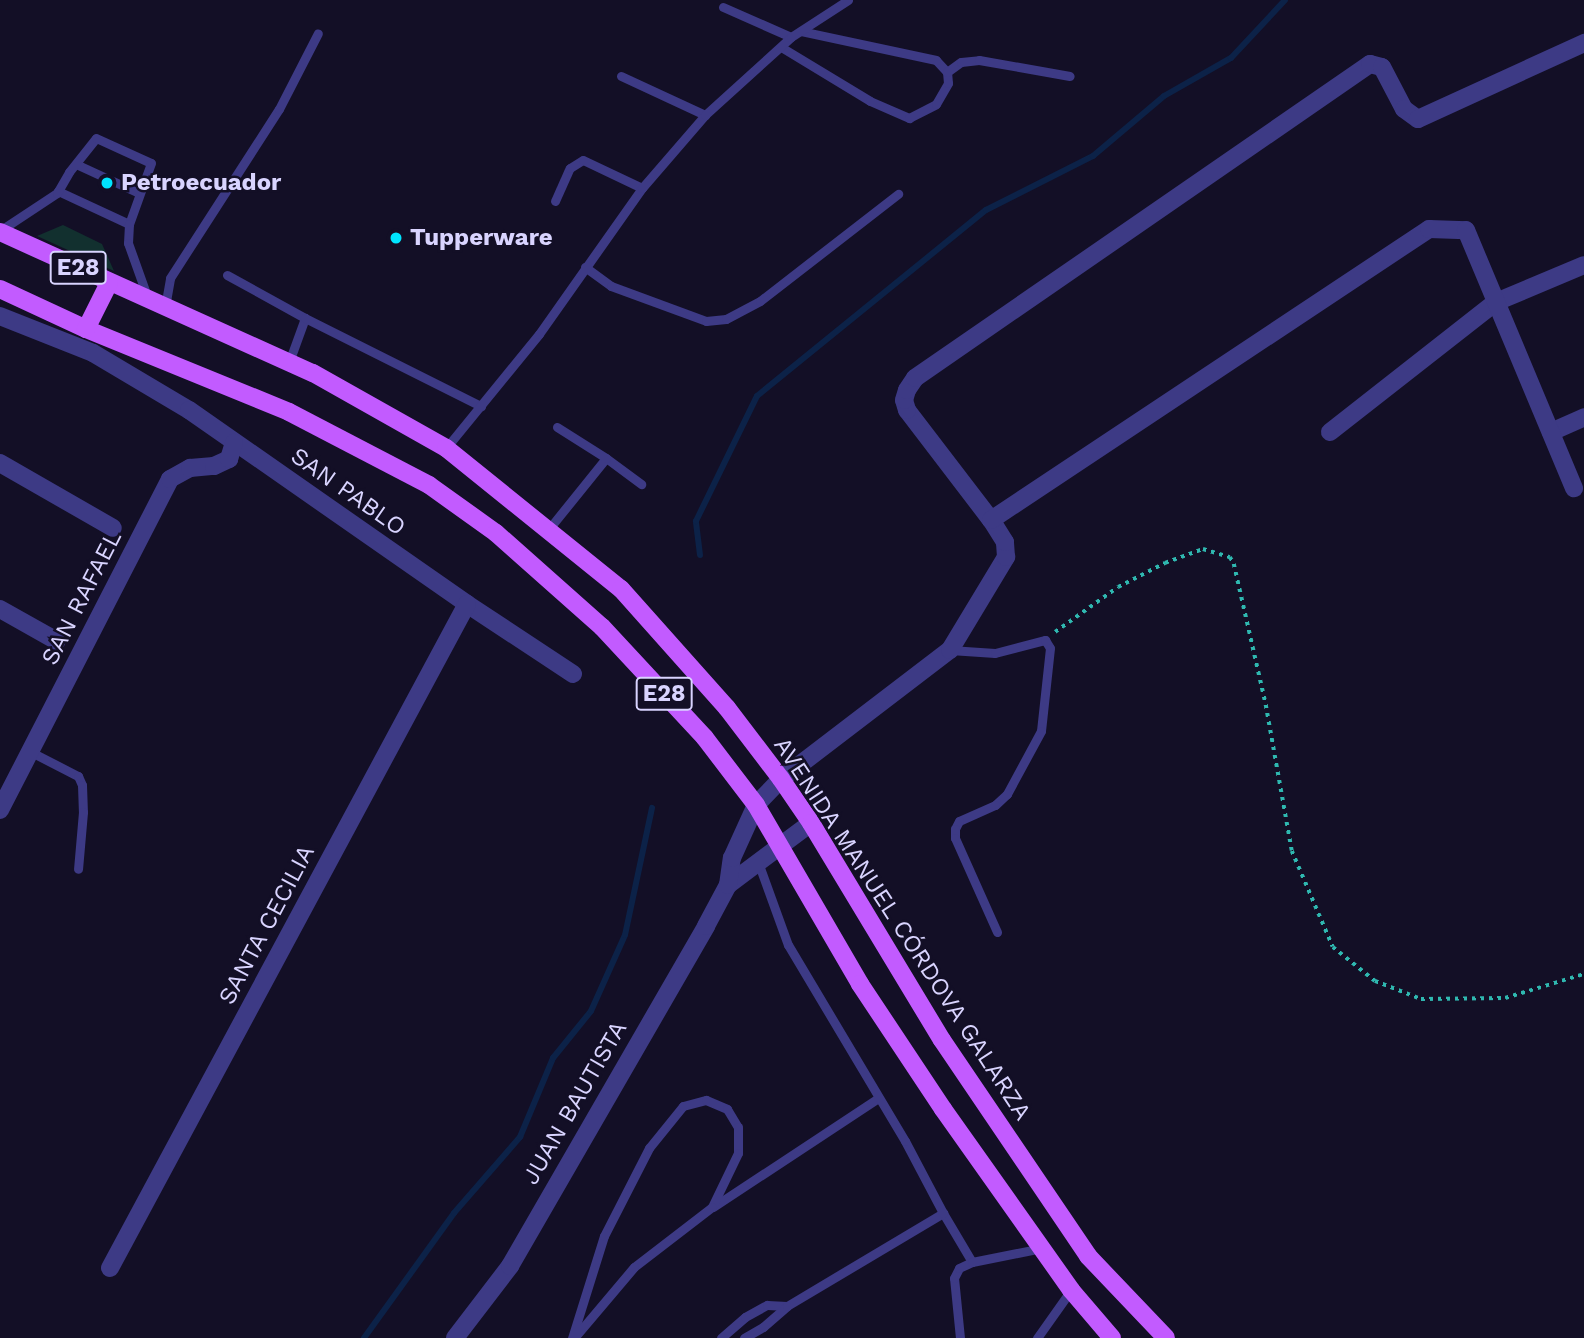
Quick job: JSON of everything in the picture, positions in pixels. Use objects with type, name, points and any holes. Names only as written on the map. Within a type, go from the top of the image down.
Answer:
[{"type":"main road","name":"AVENIDA MANUEL CÓRDOVA GALARZA","points":[[0,231],[109,283],[289,362],[446,448],[621,589],[727,708],[781,779],[811,823],[942,1040],[1088,1256],[1166,1338]]},
{"type":"main road","points":[[86,329],[109,283]]},
{"type":"main road","name":"E28","points":[[0,289],[86,329],[289,412],[429,485],[496,533],[602,626],[705,738],[757,805],[860,984],[1071,1290],[1112,1338]]},
{"type":"street","points":[[950,650],[1006,557],[1005,541],[907,410],[904,400],[906,390],[915,378],[1370,64],[1382,67],[1404,109],[1418,118],[1584,43]]},
{"type":"street","points":[[990,520],[1429,229],[1466,230],[1574,488]]},
{"type":"street","points":[[1330,432],[1496,302],[1584,265]]},
{"type":"street","name":"SAN PABLO","points":[[0,316],[93,353],[189,410],[467,604],[573,674]]},
{"type":"street","points":[[86,329],[93,353]]},
{"type":"street","points":[[1551,432],[1584,417]]},
{"type":"street","name":"SAN RAFAEL","points":[[0,810],[170,479],[190,468],[214,466],[229,459],[234,443]]},
{"type":"street","points":[[0,463],[113,528]]},
{"type":"street","name":"SANTA CECILIA","points":[[110,1268],[467,604]]},
{"type":"street","points":[[0,609],[57,641]]},
{"type":"street","name":"JUAN BAUTISTA","points":[[455,1338],[510,1266],[728,885],[732,858],[757,805],[781,779],[950,650]]},
{"type":"street","name":"JUAN BAUTISTA","points":[[728,885],[811,823]]},
{"type":"lane","points":[[446,448],[539,334],[642,188],[705,115],[791,37],[848,0]]},
{"type":"lane","points":[[723,7],[791,37]]},
{"type":"lane","points":[[781,47],[870,101],[909,118],[936,104],[948,83],[947,72],[936,60],[801,31]]},
{"type":"lane","points":[[165,307],[170,278],[279,109],[318,33]]},
{"type":"lane","points":[[947,72],[961,62],[979,60],[1070,76]]},
{"type":"lane","points":[[621,76],[705,115]]},
{"type":"lane","points":[[0,231],[35,210],[58,191],[69,172],[78,165],[96,138],[151,163],[139,192],[128,243],[147,298]]},
{"type":"lane","points":[[555,201],[570,168],[583,160],[642,188]]},
{"type":"lane","points":[[78,165],[139,192]]},
{"type":"lane","points":[[58,191],[130,224]]},
{"type":"lane","points":[[584,267],[611,286],[706,321],[726,319],[760,302],[898,194]]},
{"type":"lane","points":[[227,275],[305,318],[481,406]]},
{"type":"lane","points":[[289,362],[305,318]]},
{"type":"lane","points":[[557,427],[606,457],[641,484]]},
{"type":"lane","points":[[548,530],[606,457]]},
{"type":"lane","points":[[950,650],[995,653],[1045,640],[1050,648],[1041,731],[1007,793],[995,805],[959,821],[955,830],[955,838],[997,932]]},
{"type":"lane","points":[[31,752],[78,776],[82,785],[83,812],[78,869]]},
{"type":"lane","points":[[758,861],[788,945],[905,1141],[972,1262]]},
{"type":"lane","points":[[573,1338],[634,1267],[712,1207],[878,1098]]},
{"type":"lane","points":[[573,1338],[604,1236],[649,1148],[683,1106],[706,1100],[727,1109],[738,1127],[738,1153],[712,1207]]},
{"type":"lane","points":[[744,1338],[764,1327],[787,1306],[943,1213]]},
{"type":"lane","points":[[960,1338],[954,1278],[959,1268],[972,1262],[1042,1248]]},
{"type":"lane","points":[[1037,1338],[1071,1290]]},
{"type":"lane","points":[[721,1338],[745,1317],[767,1305],[787,1306]]},
{"type":"path","points":[[1045,640],[1118,587],[1165,563],[1203,549],[1230,557],[1234,564],[1266,705],[1292,851],[1333,947],[1375,981],[1421,999],[1505,998],[1584,974]]},
{"type":"green space","points":[[63,225],[102,244],[114,271],[37,236]]},
{"type":"waterway","points":[[700,555],[696,521],[757,396],[986,210],[1093,156],[1164,96],[1231,58],[1285,0]]},
{"type":"waterway","points":[[364,1338],[454,1213],[520,1137],[553,1058],[591,1011],[625,935],[652,808]]},
{"type":"place","name":"Petroecuador","points":[[107,183]]},
{"type":"place","name":"Tupperware","points":[[396,238]]}]
